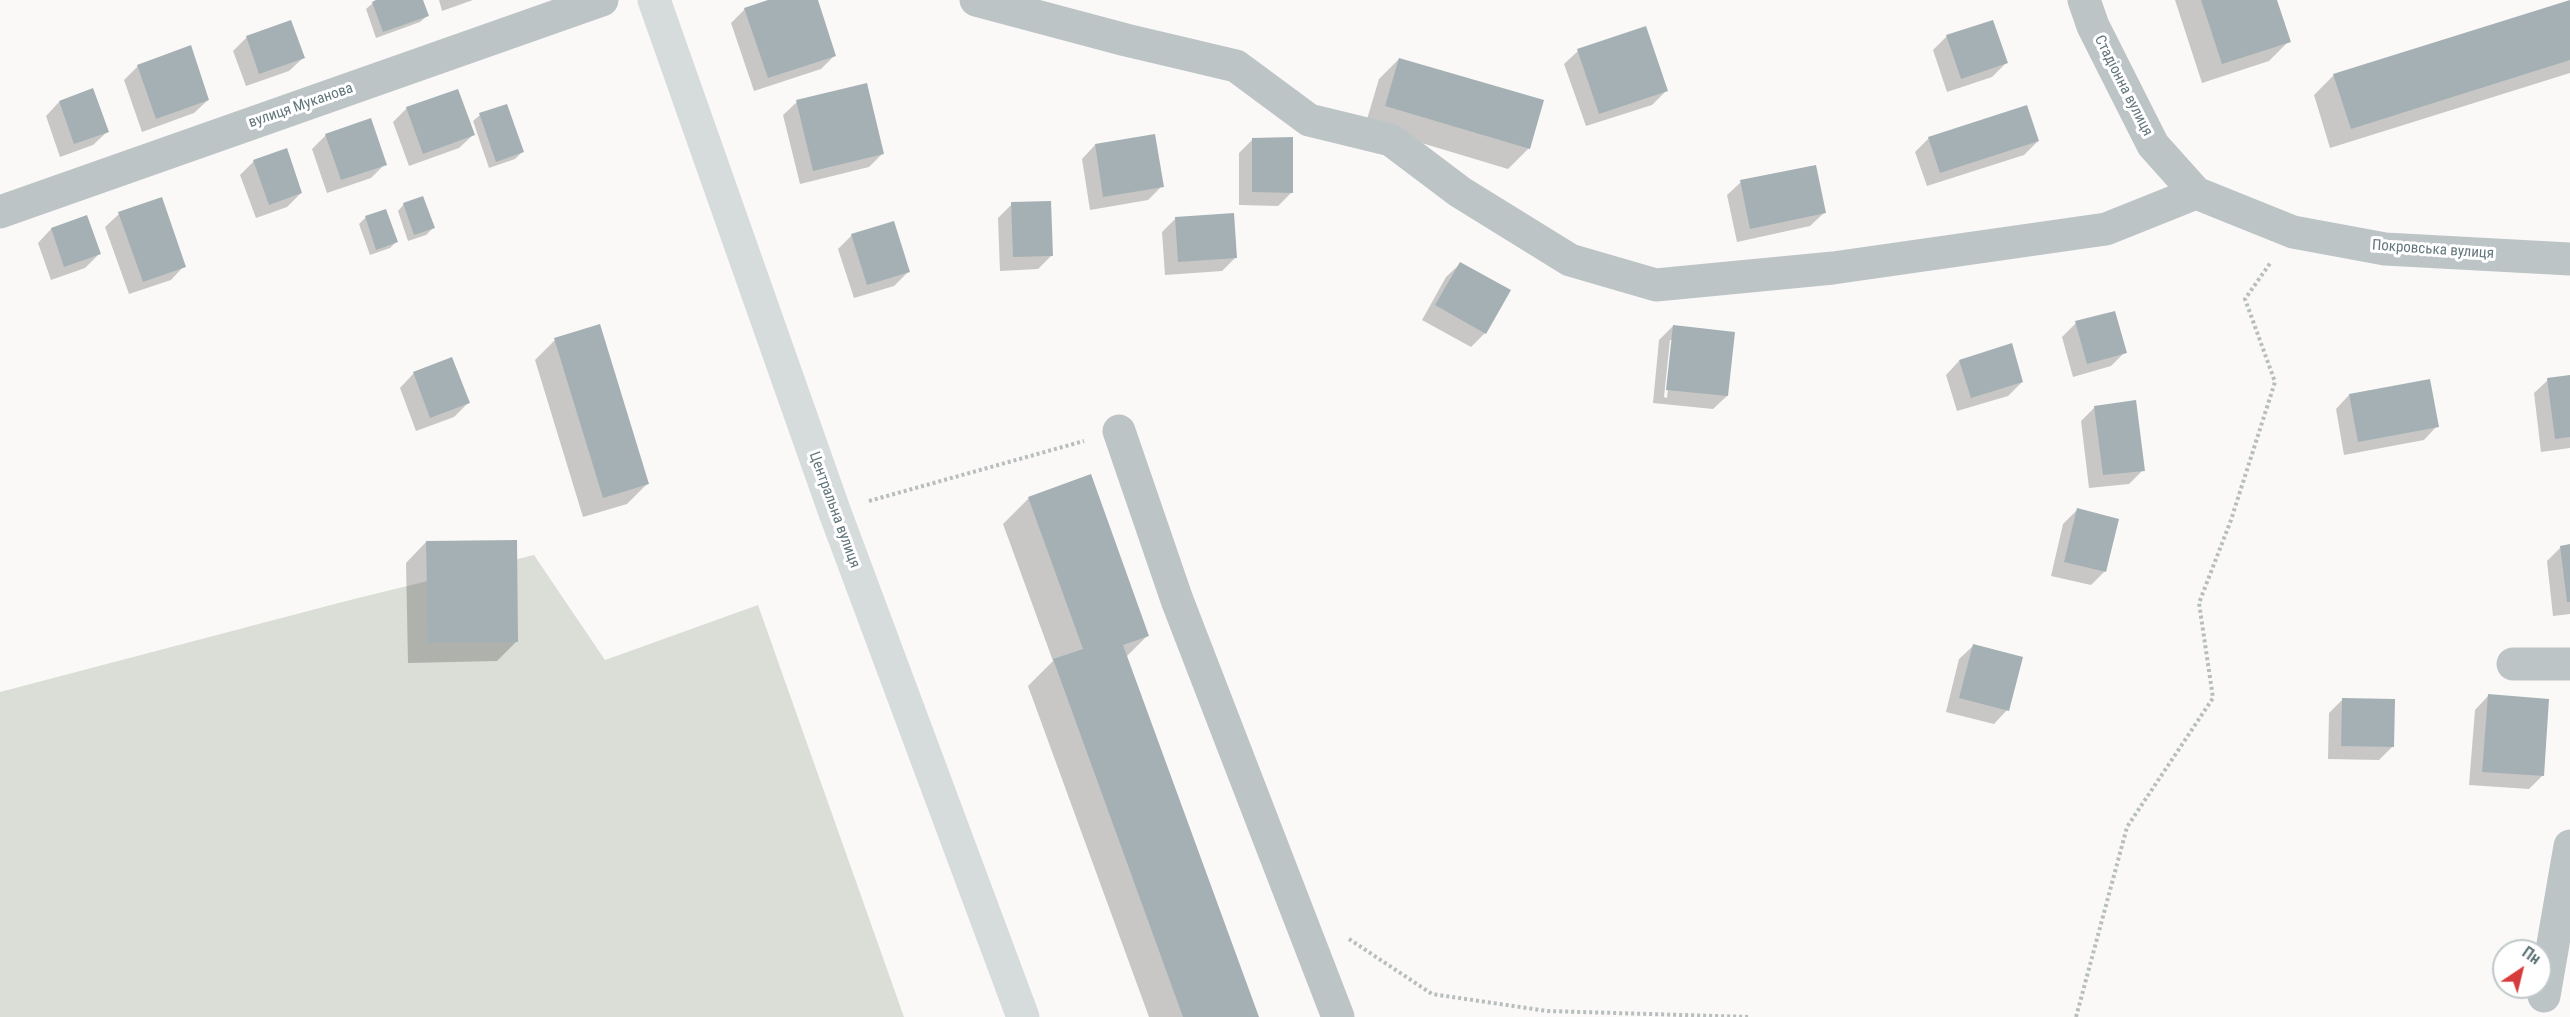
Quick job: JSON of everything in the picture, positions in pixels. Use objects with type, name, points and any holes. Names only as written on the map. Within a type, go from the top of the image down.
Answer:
[{"type":"main road","name":"Центральна вулиця","points":[[654,0],[834,510],[1023,1017]]},
{"type":"street","name":"вулиця Муканова","points":[[0,212],[602,0]]},
{"type":"street","points":[[976,0],[1126,40],[1236,66],[1310,120],[1391,140],[1460,192],[1570,260],[1656,285],[1833,268],[2106,229],[2196,193]]},
{"type":"street","name":"Стадіонна вулиця","points":[[2084,0],[2093,26],[2153,145],[2196,193]]},
{"type":"street","name":"Покровська вулиця","points":[[2196,193],[2293,232],[2385,249],[2570,259]]},
{"type":"street","points":[[1119,431],[1177,600],[1338,1017]]},
{"type":"street","points":[[2513,664],[2570,664]]},
{"type":"street","points":[[2552,950],[2570,846]]},
{"type":"path","points":[[2076,1017],[2127,827],[2213,698],[2199,603],[2231,520],[2275,382],[2245,298],[2293,232]]},
{"type":"path","points":[[834,510],[1119,431]]},
{"type":"path","points":[[1344,929],[1349,940],[1432,994],[1547,1011],[1750,1017]]},
{"type":"shaded area","points":[[534,555],[605,660],[758,605],[904,1017],[0,1017],[0,692],[350,600]]},
{"type":"building","points":[[376,0],[423,0],[429,16],[383,32],[372,2]]},
{"type":"building","points":[[768,0],[818,0],[836,56],[768,78],[744,8]]},
{"type":"building","points":[[2201,0],[2277,0],[2291,42],[2222,64]]},
{"type":"building","points":[[2570,0],[2570,60],[2351,129],[2333,74]]},
{"type":"building","points":[[291,20],[305,58],[259,74],[246,36]]},
{"type":"building","points":[[1993,20],[2008,63],[1961,79],[1946,35]]},
{"type":"building","points":[[1646,26],[1668,91],[1599,114],[1577,49]]},
{"type":"building","points":[[191,45],[209,100],[156,119],[137,65]]},
{"type":"building","points":[[1399,58],[1544,100],[1530,149],[1385,106]]},
{"type":"building","points":[[867,83],[884,154],[813,171],[796,100]]},
{"type":"building","points":[[93,88],[109,132],[74,144],[59,101]]},
{"type":"building","points":[[458,89],[475,135],[423,154],[406,107]]},
{"type":"building","points":[[507,104],[524,152],[496,162],[479,113]]},
{"type":"building","points":[[2027,105],[2039,141],[1940,173],[1928,137]]},
{"type":"building","points":[[371,118],[387,165],[341,180],[325,134]]},
{"type":"building","points":[[1155,134],[1164,187],[1103,197],[1095,144]]},
{"type":"building","points":[[1293,137],[1293,193],[1252,192],[1252,138]]},
{"type":"building","points":[[287,148],[302,193],[269,205],[253,160]]},
{"type":"building","points":[[1816,165],[1826,213],[1750,229],[1740,180]]},
{"type":"building","points":[[423,196],[435,228],[414,235],[403,203]]},
{"type":"building","points":[[162,197],[186,267],[143,282],[118,212]]},
{"type":"building","points":[[1051,201],[1053,256],[1013,257],[1011,202]]},
{"type":"building","points":[[386,209],[398,242],[376,250],[365,216]]},
{"type":"building","points":[[1234,213],[1237,258],[1178,262],[1175,217]]},
{"type":"building","points":[[87,215],[101,254],[64,267],[51,228]]},
{"type":"building","points":[[894,221],[910,272],[867,285],[851,234]]},
{"type":"building","points":[[1460,262],[1511,290],[1486,334],[1435,305]]},
{"type":"building","points":[[2115,311],[2127,353],[2087,364],[2075,321]]},
{"type":"building","points":[[600,324],[649,484],[603,498],[554,338]]},
{"type":"building","points":[[1673,325],[1735,332],[1728,396],[1666,390]]},
{"type":"building","points":[[2012,343],[2023,382],[1971,398],[1959,360]]},
{"type":"building","points":[[452,357],[470,403],[430,418],[413,372]]},
{"type":"building","points":[[2570,375],[2570,437],[2555,439],[2547,378]]},
{"type":"building","points":[[2430,379],[2439,427],[2358,442],[2349,394]]},
{"type":"building","points":[[2136,400],[2145,471],[2103,475],[2094,406]]},
{"type":"building","points":[[1091,474],[1149,636],[1123,645],[1259,1017],[1183,1017],[1053,659],[1083,649],[1028,497]]},
{"type":"building","points":[[2077,508],[2119,519],[2106,572],[2064,562]]},
{"type":"building","points":[[517,540],[518,642],[428,643],[426,541]]},
{"type":"building","points":[[2570,544],[2570,602],[2567,602],[2560,546]]},
{"type":"building","points":[[1973,644],[2023,657],[2009,711],[1959,698]]},
{"type":"building","points":[[2488,694],[2549,699],[2544,776],[2482,772]]},
{"type":"building","points":[[2342,698],[2395,699],[2394,747],[2341,746]]}]
